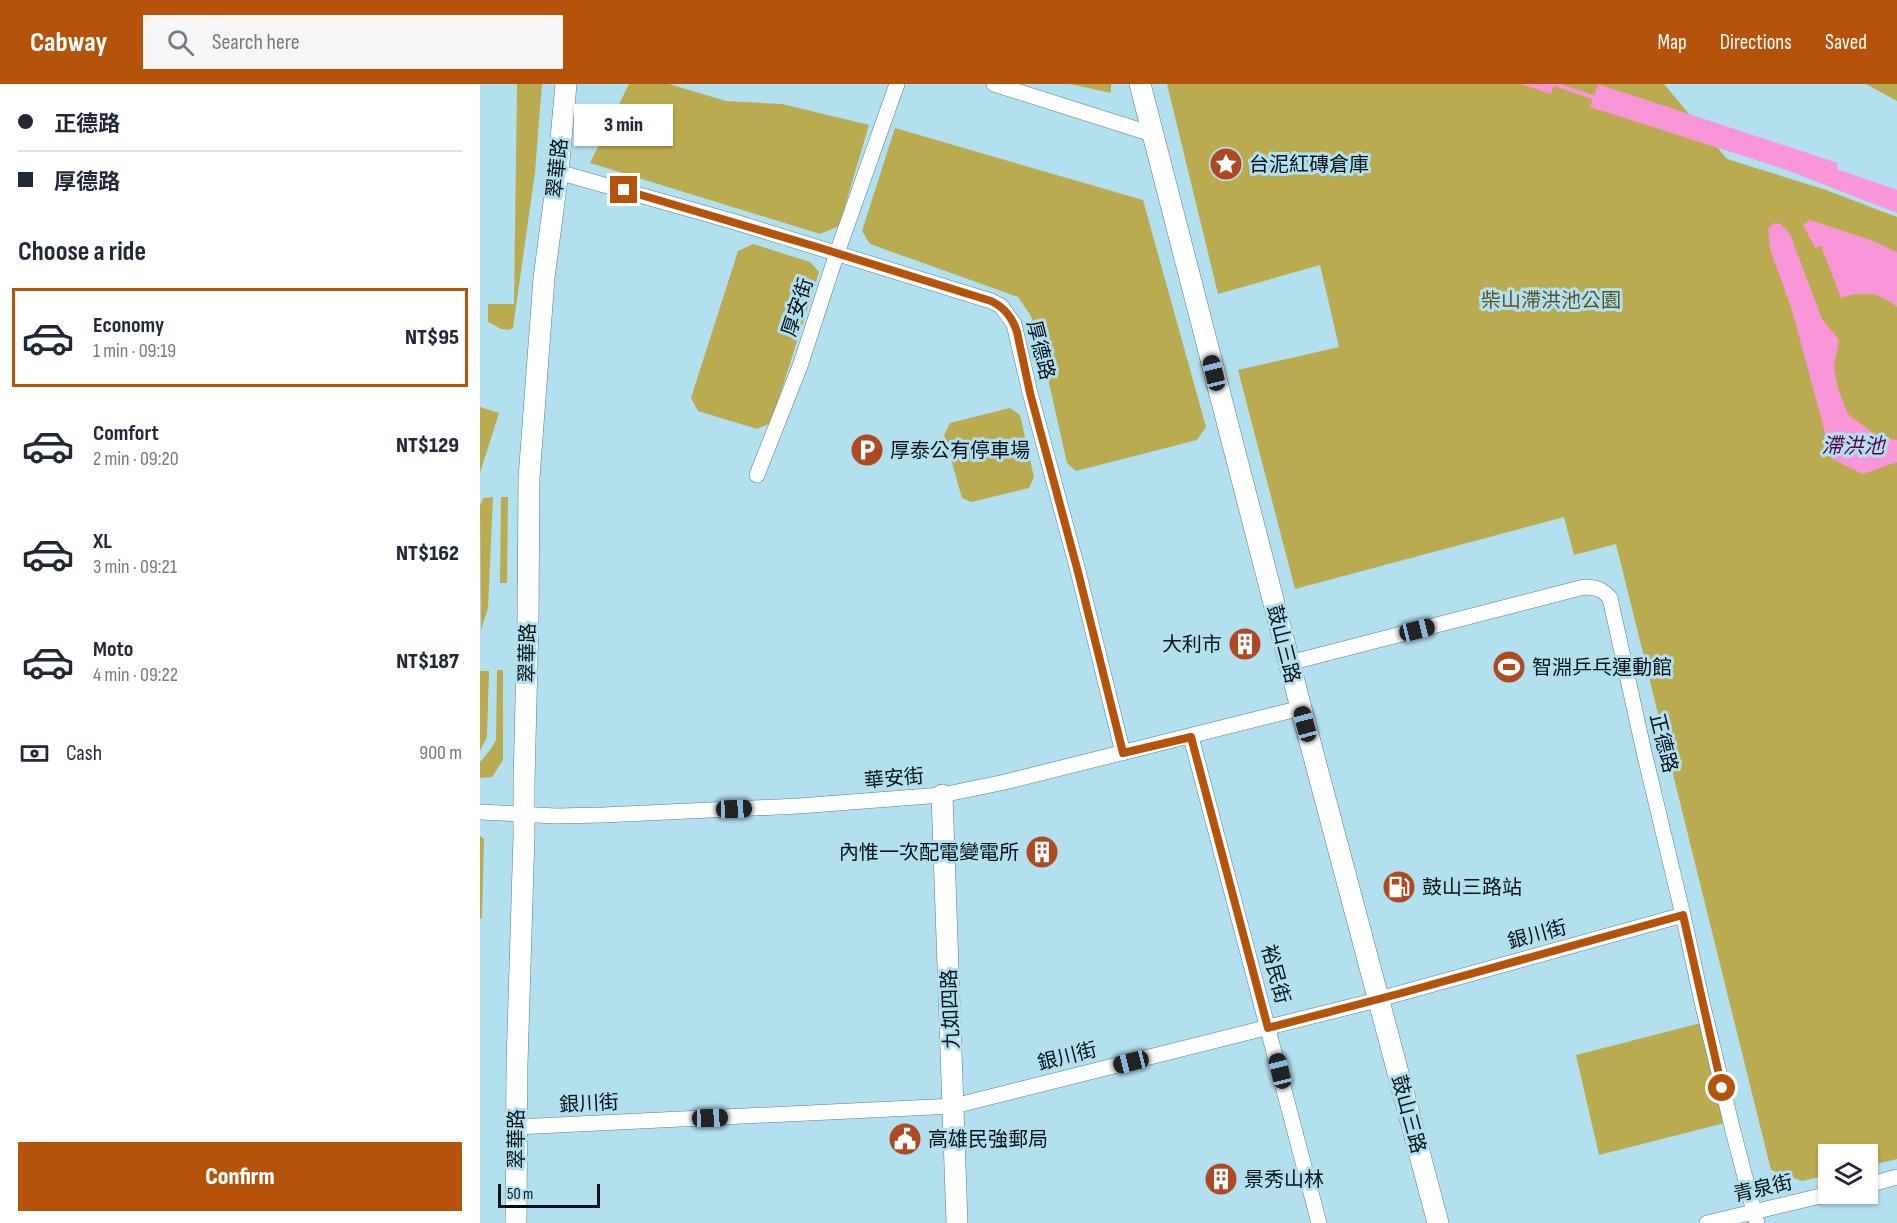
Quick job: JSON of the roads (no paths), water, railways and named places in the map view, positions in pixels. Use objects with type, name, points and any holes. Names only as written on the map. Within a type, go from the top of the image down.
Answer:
[{"type":"street","name":"翠華路","points":[[516,1223],[529,478],[544,278],[558,172],[566,84]]},
{"type":"street","name":"厚安街","points":[[757,475],[800,366],[897,84]]},
{"type":"street","points":[[994,84],[1152,134]]},
{"type":"street","name":"鼓山三路","points":[[1140,84],[1289,663],[1438,1223]]},
{"type":"street","name":"厚德路","points":[[558,172],[837,253],[1002,306],[1014,324],[1123,753]]},
{"type":"street","name":"正德路","points":[[1289,663],[1584,587],[1603,590],[1610,598],[1730,1120],[1756,1218]]},
{"type":"street","name":"華安街","points":[[480,812],[556,816],[767,808],[942,795],[1191,737],[1301,708]]},
{"type":"street","name":"裕民街","points":[[1191,737],[1319,1223]]},
{"type":"street","name":"九如四路","points":[[942,795],[957,1223]]},
{"type":"street","name":"銀川街","points":[[516,1127],[954,1107],[1268,1028],[1683,915]]},
{"type":"street","points":[[1878,1182],[1897,1177]]},
{"type":"street","name":"青泉街","points":[[1707,1223],[1756,1218],[1818,1198]]},
{"type":"water","points":[[1520,84],[1554,84],[1551,94]]},
{"type":"water","points":[[1598,84],[1838,163],[1837,169],[1897,190],[1897,213],[1781,168],[1590,107]]},
{"type":"water","points":[[1810,220],[1873,241],[1897,252],[1897,307],[1877,295],[1864,293],[1841,298],[1821,246],[1815,248],[1803,225]]},
{"type":"water","name":"滯洪池","points":[[1774,223],[1781,224],[1790,234],[1822,319],[1839,340],[1834,367],[1838,389],[1848,414],[1877,436],[1897,440],[1897,462],[1863,474],[1832,459],[1792,310],[1770,249],[1768,229]]},
{"type":"waterway","points":[[1555,84],[1598,99]]},
{"type":"place","name":"台泥紅磚倉庫","points":[[1226,164]]},
{"type":"place","name":"厚泰公有停車場","points":[[867,450]]},
{"type":"place","name":"大利市","points":[[1245,644]]},
{"type":"place","name":"智淵乒乓運動館","points":[[1509,667]]},
{"type":"place","name":"內惟一次配電變電所","points":[[1042,852]]},
{"type":"place","name":"鼓山三路站","points":[[1399,887]]},
{"type":"place","name":"高雄民強郵局","points":[[905,1139]]},
{"type":"place","name":"景秀山林","points":[[1221,1179]]},
{"type":"park label","name":"柴山滯洪池公園","points":[[1551,300]]}]
